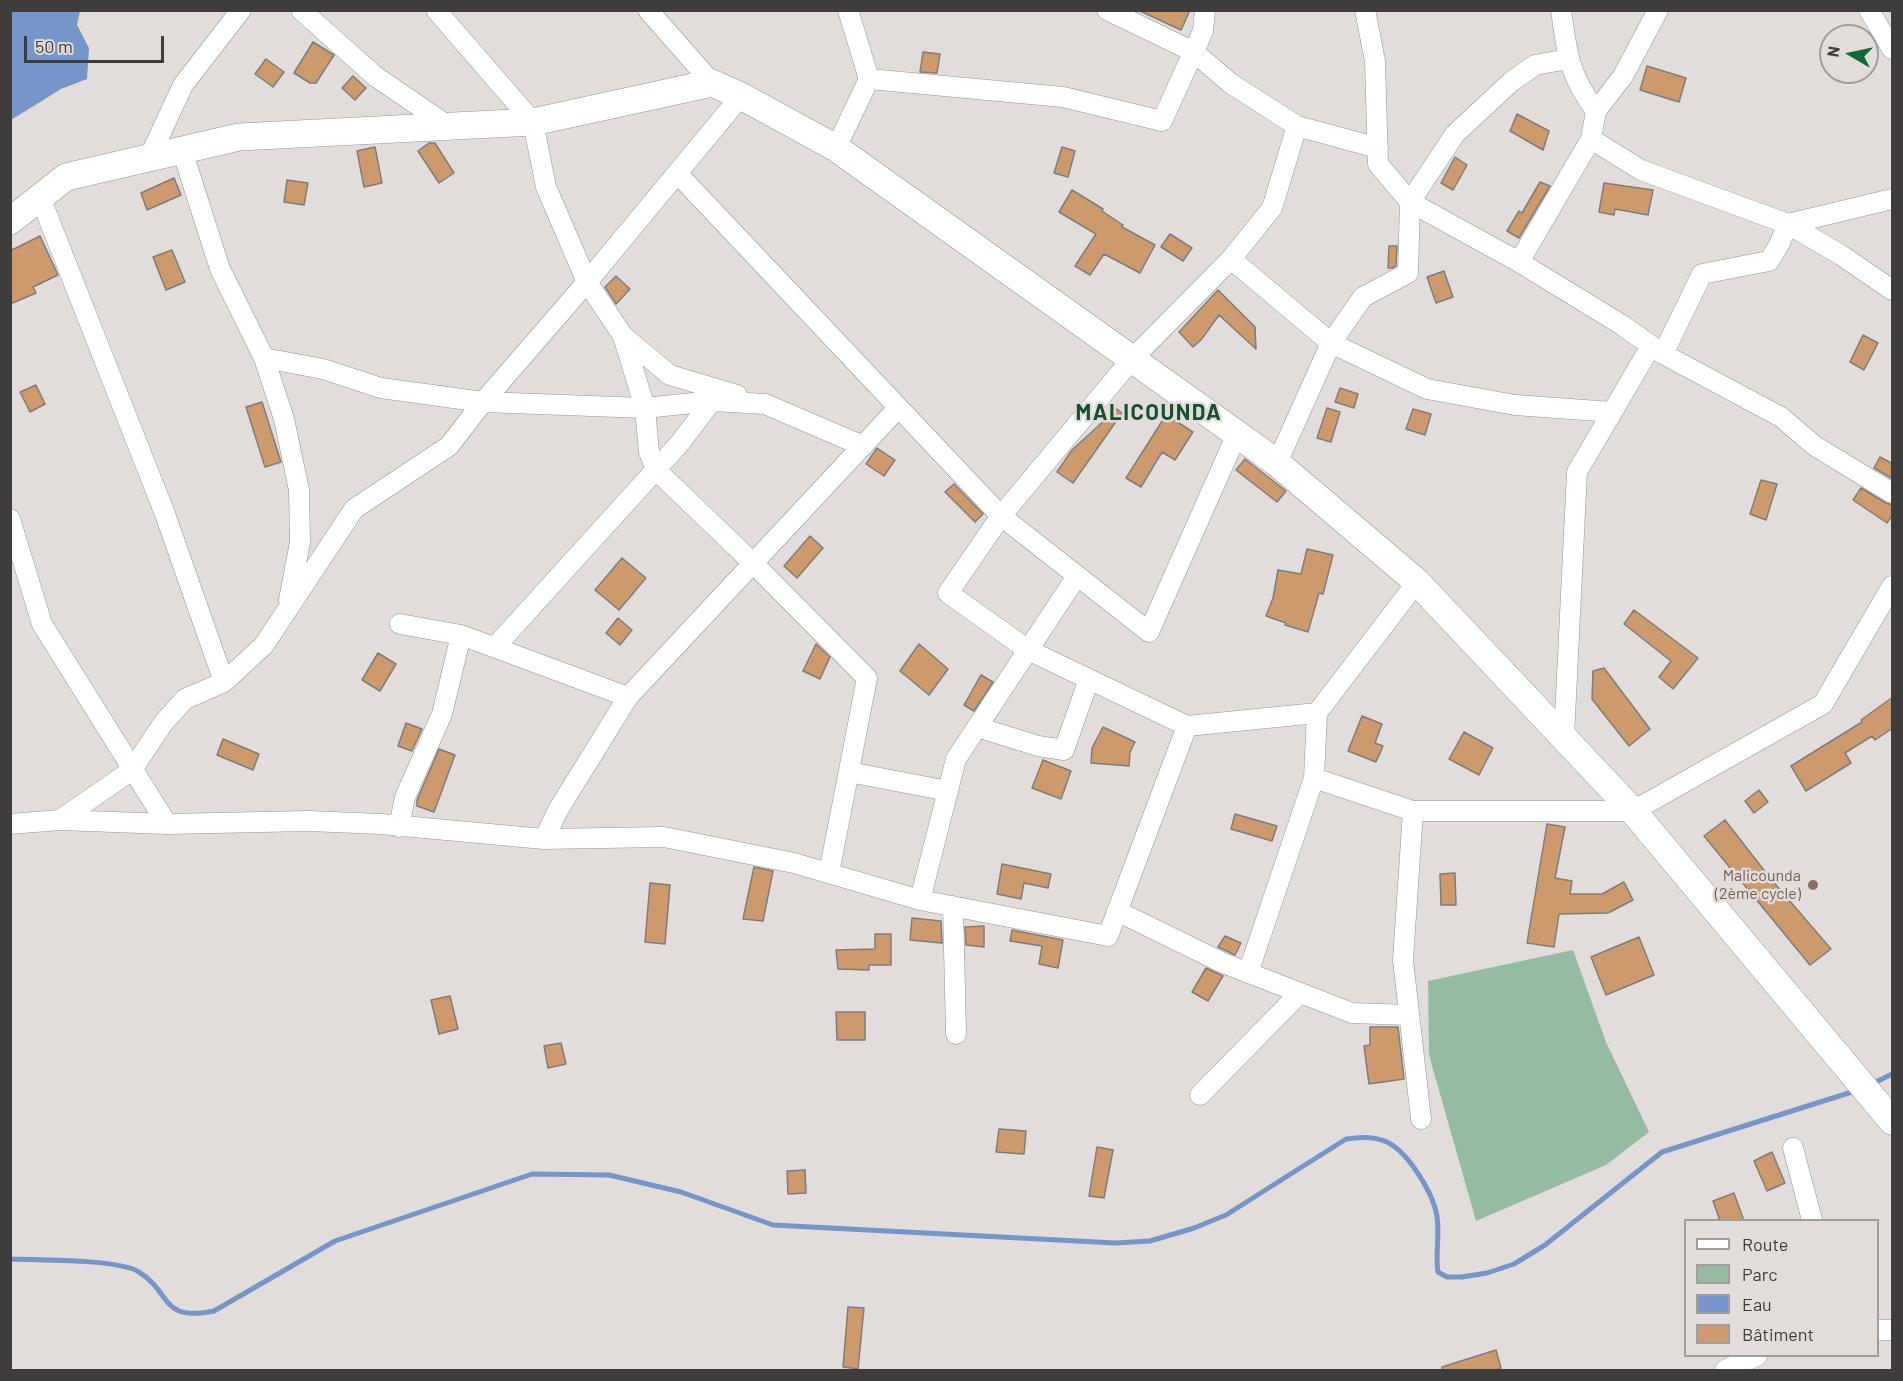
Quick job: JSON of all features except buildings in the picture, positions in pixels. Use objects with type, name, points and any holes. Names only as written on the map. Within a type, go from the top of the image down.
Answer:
[{"type":"main road","points":[[10,221],[66,177],[238,137],[533,122],[712,83],[741,96],[836,148],[1132,358],[1277,463],[1417,582],[1633,811],[1893,1121]]},
{"type":"street","points":[[149,158],[183,85],[241,10]]},
{"type":"street","points":[[301,10],[375,76],[448,126]]},
{"type":"street","points":[[436,10],[533,122],[546,187],[587,282],[622,336],[645,408],[649,452],[656,470],[753,563],[867,678],[829,873]]},
{"type":"street","points":[[648,10],[712,83]]},
{"type":"street","points":[[836,148],[869,79],[848,10]]},
{"type":"street","points":[[1107,10],[1194,52],[1230,83],[1297,126],[1378,148]]},
{"type":"street","points":[[869,79],[1063,97],[1162,121],[1203,31],[1205,10]]},
{"type":"street","points":[[1365,10],[1375,61],[1378,164],[1410,202],[1519,262],[1622,325],[1657,350],[1780,417],[1815,446],[1893,493]]},
{"type":"street","points":[[1562,10],[1568,59],[1581,90],[1596,111]]},
{"type":"street","points":[[1519,262],[1591,139],[1596,111],[1623,76],[1658,10]]},
{"type":"street","points":[[1869,11],[1893,49]]},
{"type":"street","points":[[1277,463],[1331,343],[1363,297],[1408,273],[1410,202],[1455,134],[1511,82],[1535,65],[1568,59]]},
{"type":"street","points":[[60,820],[132,770],[164,722],[185,699],[224,682],[264,645],[354,509],[449,446],[483,402],[587,282],[741,96]]},
{"type":"street","points":[[1297,126],[1272,208],[1231,259],[1132,358],[1001,516],[948,593],[1028,650],[1187,726],[1317,713]]},
{"type":"street","points":[[1591,139],[1641,170],[1788,224],[1841,255],[1893,290]]},
{"type":"street","points":[[182,150],[220,269],[264,358],[284,419],[299,490],[300,542],[287,610]]},
{"type":"street","points":[[677,173],[1001,516],[1149,632],[1237,434]]},
{"type":"street","points":[[40,196],[165,514],[224,682]]},
{"type":"street","points":[[1788,224],[1893,199]]},
{"type":"street","points":[[1564,737],[1577,472],[1612,412],[1657,350],[1702,274],[1769,261],[1788,224]]},
{"type":"street","points":[[1231,259],[1331,343],[1427,389],[1515,405],[1612,412]]},
{"type":"street","points":[[622,336],[670,375],[717,395],[765,404],[863,446]]},
{"type":"street","points":[[264,358],[323,369],[381,388],[483,402],[645,408],[717,395]]},
{"type":"street","points":[[495,647],[680,443],[717,395]]},
{"type":"street","points":[[544,839],[558,810],[628,697],[898,408]]},
{"type":"street","points":[[10,519],[42,624],[167,824]]},
{"type":"street","points":[[920,900],[956,759],[1077,576]]},
{"type":"street","points":[[1248,973],[1314,778],[1317,713],[1417,582]]},
{"type":"street","points":[[1314,778],[1413,811],[1633,811],[1823,704],[1893,586]]},
{"type":"street","points":[[400,624],[461,634],[628,697]]},
{"type":"street","points":[[399,827],[405,797],[442,714],[461,634]]},
{"type":"street","points":[[977,727],[1038,746],[1064,750],[1089,679]]},
{"type":"street","points":[[10,824],[60,820],[167,824],[309,821],[381,824],[544,839],[664,837],[794,863],[920,900],[1108,936],[1187,726]]},
{"type":"street","points":[[849,772],[948,791]]},
{"type":"street","points":[[1413,811],[1403,960],[1421,1119]]},
{"type":"street","points":[[953,906],[956,1034]]},
{"type":"street","points":[[1118,911],[1223,963],[1352,1013],[1409,1015]]},
{"type":"street","points":[[1200,1095],[1300,993]]},
{"type":"street","points":[[1793,1149],[1811,1219]]},
{"type":"street","points":[[1725,1371],[1755,1357]]},
{"type":"green space","points":[[1573,950],[1606,1042],[1649,1132],[1606,1165],[1476,1221],[1429,1055],[1428,981]]},
{"type":"water","points":[[11,10],[80,11],[77,25],[89,48],[87,79],[61,89],[11,120]]},
{"type":"waterway","points":[[1872,1084],[1892,1074]]},
{"type":"waterway","points":[[10,1259],[97,1262],[129,1268],[150,1280],[175,1309],[196,1313],[214,1311],[335,1241],[532,1174],[609,1175],[681,1192],[773,1225],[1115,1243],[1150,1241],[1194,1228],[1226,1215],[1346,1139],[1367,1138],[1382,1140],[1395,1147],[1419,1175],[1431,1197],[1437,1217],[1438,1272],[1447,1277],[1462,1277],[1487,1273],[1514,1264],[1545,1245],[1662,1152],[1855,1091]]},
{"type":"place","name":"Malicounda (2ème cycle)","points":[[1813,885]]},
{"type":"district","name":"MALICOUNDA","points":[[1149,413]]}]
